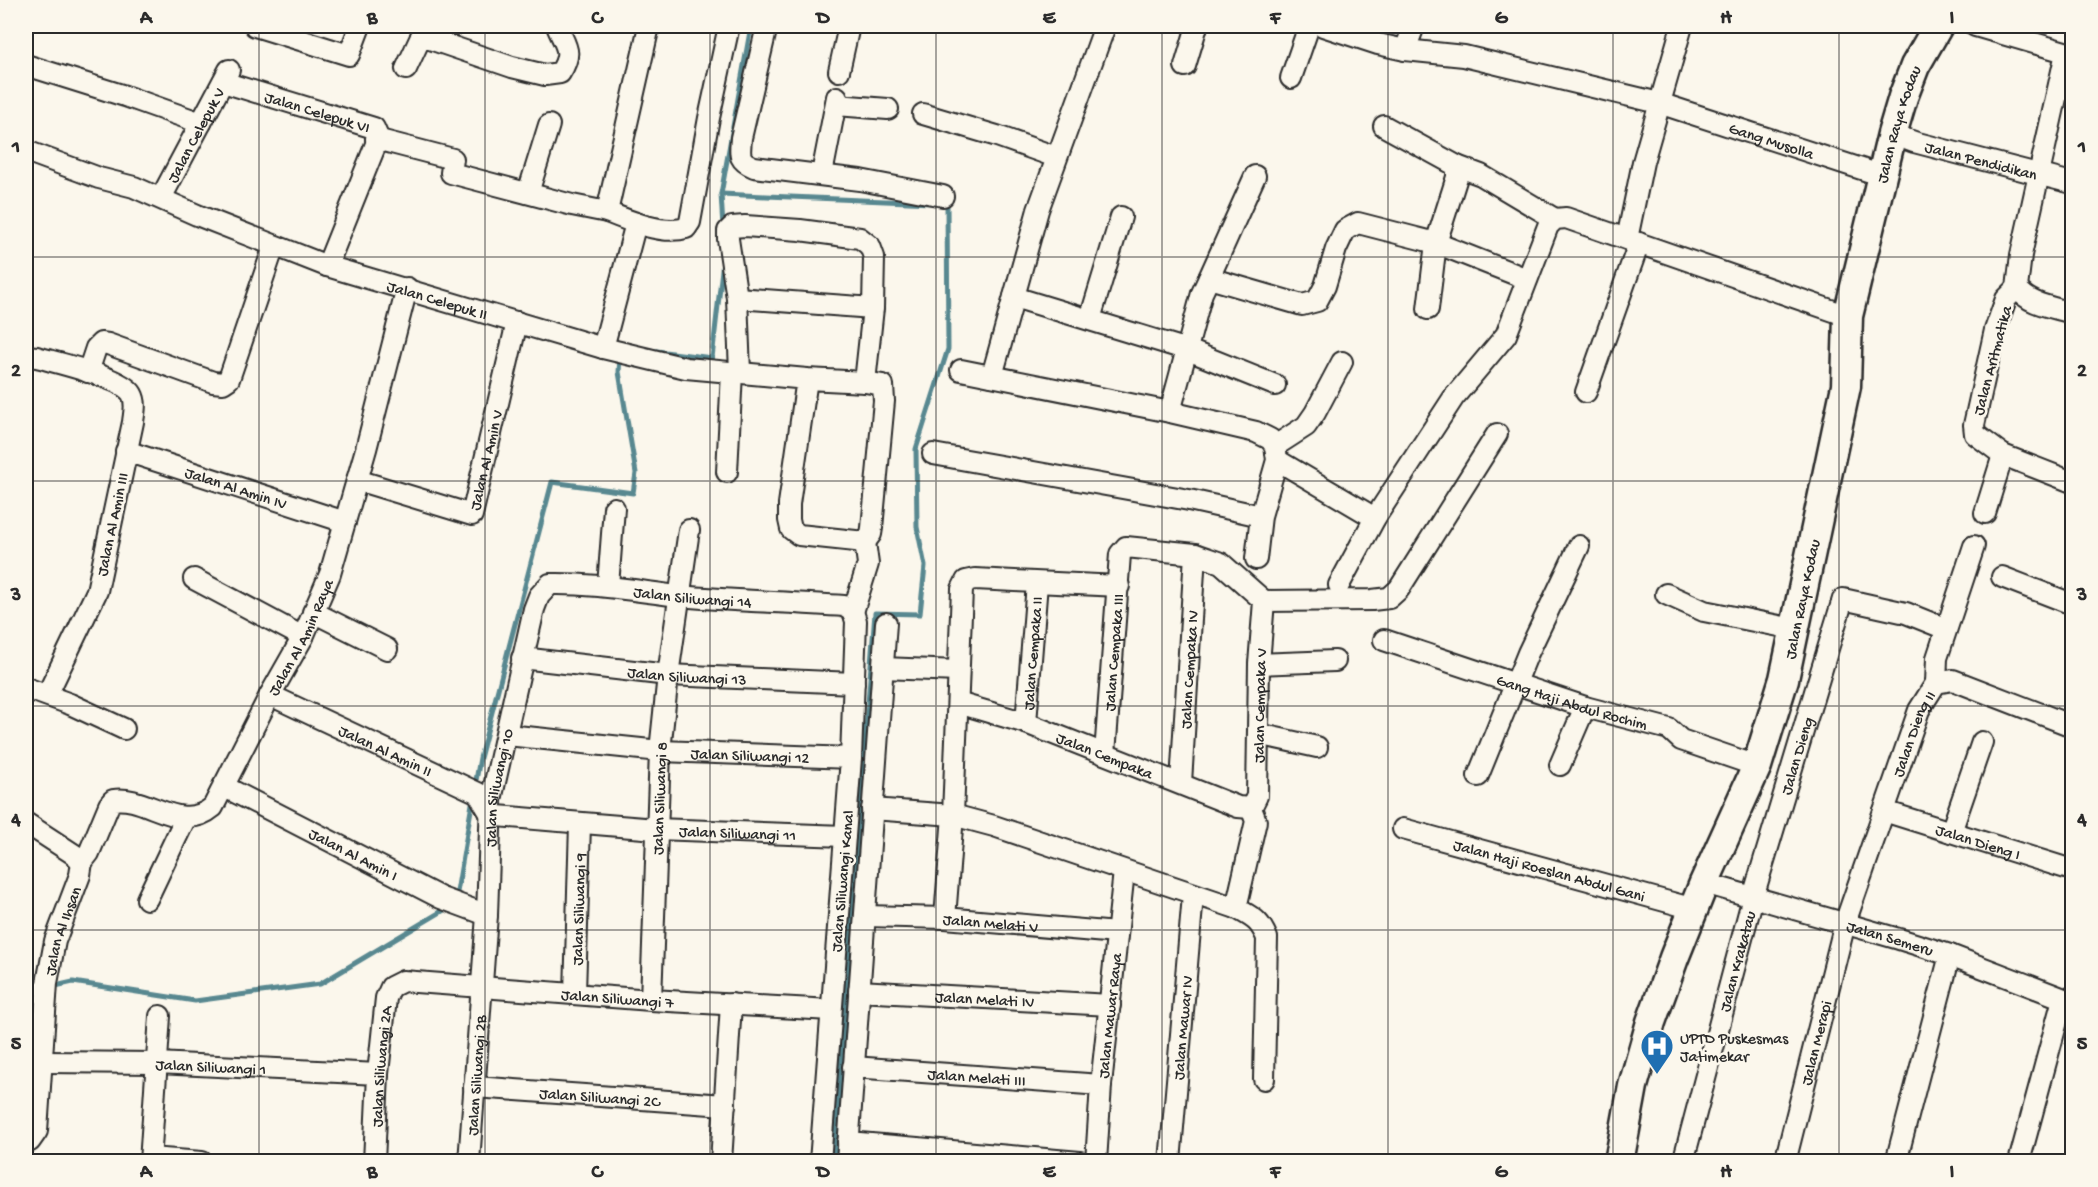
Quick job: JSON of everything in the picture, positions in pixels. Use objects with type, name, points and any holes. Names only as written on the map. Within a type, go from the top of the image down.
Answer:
[{"type":"street","points":[[255,26],[276,29],[349,55],[360,26]]},
{"type":"street","points":[[406,69],[423,31],[512,67],[545,75],[560,73],[568,61],[566,42],[557,26]]},
{"type":"street","points":[[607,212],[649,26]]},
{"type":"street","points":[[376,140],[453,159],[451,173],[607,212],[636,223],[678,231],[686,228],[690,222],[729,26]]},
{"type":"street","points":[[767,26],[741,138],[740,155],[744,163],[754,167],[822,174],[943,196]]},
{"type":"street","points":[[839,71],[849,26]]},
{"type":"street","points":[[992,376],[1038,210],[1105,26]]},
{"type":"street","points":[[1185,66],[1197,26]]},
{"type":"street","points":[[1291,78],[1309,26]]},
{"type":"street","name":"Gang Musolla","points":[[1323,26],[1378,44],[1405,50],[1464,56],[1659,103],[1883,176]]},
{"type":"street","points":[[1405,50],[1414,26]]},
{"type":"street","points":[[1586,392],[1633,241],[1642,162],[1682,26]]},
{"type":"street","name":"Jalan Raya Kodau","points":[[1619,1161],[1633,1086],[1651,1022],[1699,896],[1757,766],[1784,679],[1846,386],[1848,316],[1892,134],[1915,66],[1938,26]]},
{"type":"street","points":[[1976,26],[2069,53],[2021,255],[2017,288],[2032,302],[2073,313]]},
{"type":"street","points":[[26,65],[201,123]]},
{"type":"street","name":"Jalan Celepuk V","points":[[161,198],[226,76]]},
{"type":"street","name":"Jalan Celepuk VI","points":[[226,76],[374,128],[377,135],[376,140],[327,266]]},
{"type":"street","points":[[822,174],[836,101],[888,109]]},
{"type":"street","points":[[922,114],[997,136],[1056,157]]},
{"type":"street","points":[[528,193],[549,125]]},
{"type":"street","points":[[1384,126],[1457,166],[1481,175],[1555,219],[1566,218],[1848,316]]},
{"type":"street","name":"Jalan Pendidikan","points":[[1892,134],[1914,142],[2073,183]]},
{"type":"street","name":"Jalan Celepuk II","points":[[26,151],[99,178],[134,187],[197,215],[327,266],[606,349],[686,368],[865,382]]},
{"type":"street","points":[[1428,309],[1436,243],[1457,177],[1457,166]]},
{"type":"street","points":[[1170,411],[1202,293],[1255,176]]},
{"type":"street","points":[[1090,319],[1121,217]]},
{"type":"street","points":[[1340,585],[1376,518],[1455,397],[1506,335],[1548,226],[1555,219]]},
{"type":"street","points":[[606,349],[636,223]]},
{"type":"street","points":[[1209,278],[1302,305],[1317,301],[1325,286],[1336,249],[1345,230],[1358,223],[1436,243],[1527,279]]},
{"type":"street","points":[[727,472],[736,372],[737,298],[728,231],[732,227],[745,226],[860,238],[870,246],[874,257],[873,308],[865,382],[882,385],[884,401],[872,528],[865,542],[868,564],[848,609]]},
{"type":"street","points":[[88,372],[96,348],[101,343],[213,382],[223,383],[229,379],[273,246]]},
{"type":"street","name":"Jalan Al Amin Raya","points":[[186,817],[205,814],[213,807],[270,695],[303,637],[330,574],[407,288]]},
{"type":"street","name":"Jalan Aritmatika","points":[[2017,288],[2006,299],[1995,330],[1974,425],[1975,434],[2003,455],[2073,482]]},
{"type":"street","points":[[1014,297],[1188,350],[1275,385]]},
{"type":"street","points":[[737,298],[873,308]]},
{"type":"street","name":"Jalan Al Amin V","points":[[357,480],[472,515],[517,322]]},
{"type":"street","name":"Jalan Al Amin III","points":[[26,356],[37,357],[110,379],[130,391],[135,410],[97,591],[47,695]]},
{"type":"street","points":[[1256,559],[1261,516],[1276,453],[1306,426],[1342,362]]},
{"type":"street","points":[[961,370],[1170,411],[1256,432],[1270,439],[1276,453],[1376,518]]},
{"type":"street","points":[[807,379],[789,504],[791,529],[799,534],[865,542]]},
{"type":"street","points":[[1195,554],[1221,562],[1264,601],[1389,598],[1399,589],[1497,434]]},
{"type":"street","name":"Jalan Al Amin IV","points":[[126,451],[345,522]]},
{"type":"street","points":[[933,454],[1189,500],[1261,516]]},
{"type":"street","points":[[1985,513],[2003,455]]},
{"type":"street","points":[[608,586],[614,508]]},
{"type":"street","name":"Jalan Siliwangi 8","points":[[651,1000],[660,751],[668,675],[689,530]]},
{"type":"street","points":[[1478,776],[1528,653],[1579,546]]},
{"type":"street","points":[[1936,683],[1937,658],[1974,546]]},
{"type":"street","name":"Jalan Cempaka III","points":[[1105,754],[1120,554],[1126,547],[1195,554]]},
{"type":"street","name":"Jalan Cempaka IV","points":[[1181,783],[1195,554]]},
{"type":"street","points":[[2002,577],[2073,604]]},
{"type":"street","points":[[194,579],[303,637]]},
{"type":"street","points":[[945,918],[953,815],[962,589],[966,581],[975,579],[1119,586]]},
{"type":"street","name":"Jalan Cempaka II","points":[[1026,723],[1037,583]]},
{"type":"street","name":"Jalan Siliwangi 14","points":[[543,590],[550,584],[608,586],[680,596],[848,609]]},
{"type":"street","name":"Jalan Siliwangi 10","points":[[482,988],[478,912],[490,800],[507,735],[534,609],[543,590]]},
{"type":"street","points":[[1666,594],[1704,611],[1794,629]]},
{"type":"street","name":"Jalan Dieng","points":[[1753,897],[1843,598],[1906,613],[1946,628]]},
{"type":"street","name":"Jalan Cempaka V","points":[[1236,908],[1256,822],[1251,808],[1257,796],[1259,664],[1264,601]]},
{"type":"street","name":"Jalan Siliwangi Kanal","points":[[820,1161],[851,758],[856,621],[848,609]]},
{"type":"street","points":[[314,612],[387,649]]},
{"type":"street","points":[[886,623],[847,1152],[1080,1161]]},
{"type":"street","name":"Gang Haji Abdul Rochim","points":[[1384,640],[1586,707],[1669,729],[1681,740],[1757,766]]},
{"type":"street","name":"Jalan Siliwangi 13","points":[[522,658],[668,675],[854,683]]},
{"type":"street","points":[[1259,664],[1335,661]]},
{"type":"street","points":[[883,668],[958,671]]},
{"type":"street","name":"Jalan Dieng II","points":[[1845,923],[1919,710],[1936,683],[1953,680],[2073,726]]},
{"type":"street","points":[[26,688],[124,729]]},
{"type":"street","name":"Jalan Al Amin II","points":[[270,695],[458,782],[478,793],[490,813]]},
{"type":"street","name":"Jalan Cempaka","points":[[958,703],[1026,723],[1238,807],[1251,808]]},
{"type":"street","points":[[1560,765],[1586,707]]},
{"type":"street","name":"Jalan Siliwangi 12","points":[[507,735],[660,751],[851,758]]},
{"type":"street","points":[[1258,735],[1317,747]]},
{"type":"street","points":[[1951,832],[1982,742]]},
{"type":"street","name":"Jalan Al Amin I","points":[[223,786],[441,898],[478,912]]},
{"type":"street","points":[[26,823],[82,862],[89,853],[113,800],[129,801],[168,814],[186,817],[147,899]]},
{"type":"street","points":[[872,809],[953,815],[994,826],[1236,908],[1262,925],[1267,939],[1264,1079]]},
{"type":"street","name":"Jalan Dieng I","points":[[1884,811],[2073,870]]},
{"type":"street","name":"Jalan Siliwangi 11","points":[[490,813],[497,816],[656,829],[845,836]]},
{"type":"street","name":"Jalan Siliwangi 9","points":[[575,993],[580,824]]},
{"type":"street","name":"Jalan Haji Roeslan Abdul Gani","points":[[1403,829],[1699,896]]},
{"type":"street","name":"Jalan Al Ihsan","points":[[28,1141],[37,1131],[47,983],[55,941],[80,875],[82,862]]},
{"type":"street","name":"Jalan Mawar Raya","points":[[1096,1161],[1101,1084],[1124,871]]},
{"type":"street","name":"Jalan Mawar IV","points":[[1170,1161],[1193,895]]},
{"type":"street","name":"Jalan Semeru","points":[[1699,896],[1753,897],[1950,955],[2068,1000]]},
{"type":"street","name":"Jalan Krakatau","points":[[1683,1161],[1753,897]]},
{"type":"street","name":"Jalan Melati V","points":[[865,916],[945,918],[1118,933]]},
{"type":"street","name":"Jalan Merapi","points":[[1785,1161],[1845,923]]},
{"type":"street","points":[[1896,1161],[1950,955]]},
{"type":"street","name":"Jalan Siliwangi 7","points":[[403,981],[651,1000],[831,1010]]},
{"type":"street","name":"Jalan Siliwangi 2A","points":[[374,1161],[378,1074],[386,998],[391,987],[403,981]]},
{"type":"street","name":"Jalan Siliwangi 2B","points":[[469,1161],[482,988]]},
{"type":"street","name":"Jalan Melati IV","points":[[859,991],[1110,1005]]},
{"type":"street","points":[[2019,1161],[2068,1000]]},
{"type":"street","points":[[721,1161],[731,1004]]},
{"type":"street","points":[[160,1016],[150,1160],[202,1161]]},
{"type":"street","name":"Jalan Siliwangi 1","points":[[43,1062],[157,1063],[378,1074]]},
{"type":"street","name":"Jalan Melati III","points":[[853,1067],[1101,1084]]},
{"type":"street","name":"Jalan Siliwangi 2C","points":[[474,1087],[725,1105]]},
{"type":"waterway","points":[[723,227],[721,194],[751,26]]},
{"type":"waterway","points":[[721,194],[932,203]]},
{"type":"waterway","points":[[833,1162],[875,613],[920,614],[925,566],[917,527],[916,449],[948,349],[947,204],[941,203]]},
{"type":"waterway","points":[[649,350],[712,358],[723,261]]},
{"type":"waterway","points":[[475,786],[480,758],[552,482],[633,493],[636,473],[619,372],[620,357]]},
{"type":"waterway","points":[[456,898],[473,798]]},
{"type":"waterway","points":[[51,987],[73,982],[195,1001],[320,984],[449,907]]},
{"type":"waterway","points":[[26,992],[41,989]]},
{"type":"place","name":"UPTD Puskesmas Jatimekar","points":[[1657,1075]]}]
